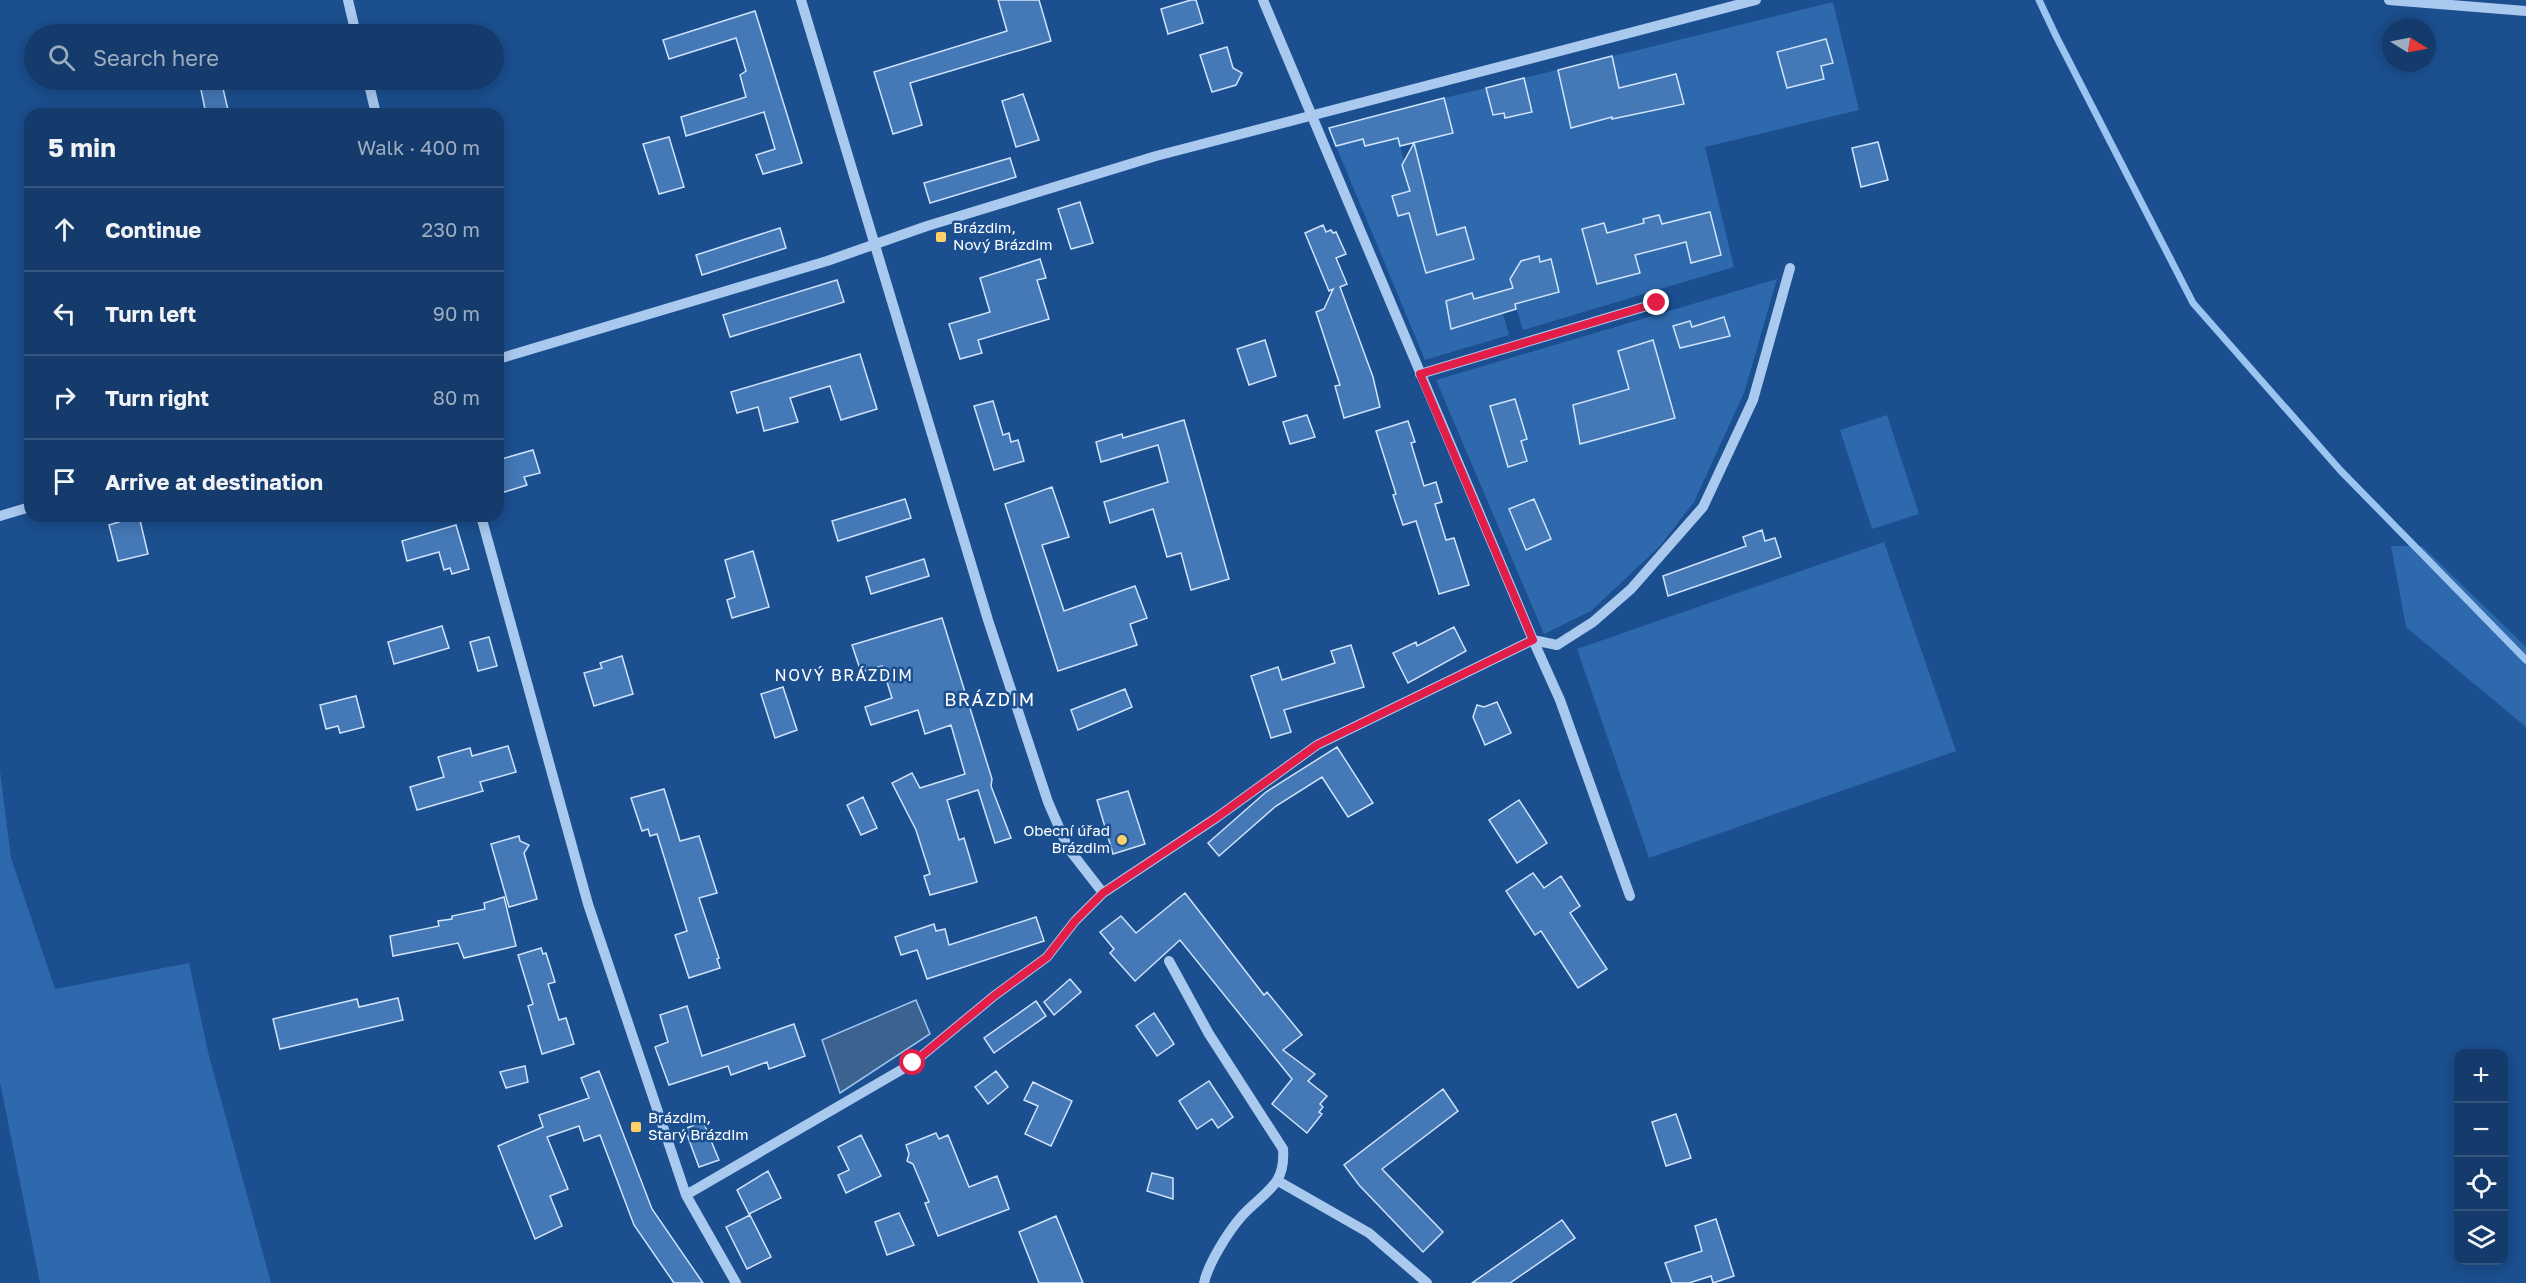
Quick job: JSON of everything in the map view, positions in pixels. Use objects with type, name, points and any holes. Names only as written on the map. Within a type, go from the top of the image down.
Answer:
[{"type":"street","points":[[348,0],[354,24]]},
{"type":"street","points":[[801,0],[988,620],[1048,802],[1068,848],[1103,893]]},
{"type":"street","points":[[1263,0],[1560,700],[1630,896]]},
{"type":"street","points":[[504,357],[827,261],[927,226],[1156,156],[1756,0]]},
{"type":"street","points":[[2389,0],[2526,11]]},
{"type":"street","points":[[370,90],[375,108]]},
{"type":"street","points":[[686,1195],[913,1063],[994,996],[1047,957],[1075,921],[1103,893],[1216,818],[1317,745],[1533,640],[1557,645],[1593,622],[1631,589],[1703,507],[1753,400],[1790,268]]},
{"type":"street","points":[[1420,374],[1657,303]]},
{"type":"street","points":[[0,516],[24,509]]},
{"type":"street","points":[[483,522],[588,904],[686,1195],[736,1283]]},
{"type":"street","points":[[1169,961],[1209,1034],[1283,1149],[1284,1166],[1278,1181],[1240,1218],[1212,1262],[1204,1283]]},
{"type":"street","points":[[1278,1181],[1369,1233],[1427,1283]]},
{"type":"shaded area","points":[[1833,2],[1859,110],[1705,147],[1734,267],[1523,330],[1517,310],[1503,314],[1509,335],[1425,360],[1336,146],[1363,139],[1382,142],[1398,138],[1404,161],[1402,165],[1413,190],[1393,196],[1398,216],[1430,208],[1414,143],[1453,133],[1444,98],[1486,88],[1493,115],[1504,113],[1505,118],[1532,112],[1524,78]]},
{"type":"shaded area","points":[[1777,279],[1744,393],[1694,502],[1660,546],[1591,611],[1544,634],[1436,380]]},
{"type":"shaded area","points":[[1887,415],[1919,514],[1872,529],[1840,430]]},
{"type":"shaded area","points":[[1884,542],[1956,751],[1649,858],[1577,649]]},
{"type":"shaded area","points":[[2391,546],[2422,546],[2526,647],[2526,727],[2406,627]]},
{"type":"shaded area","points":[[0,771],[11,858],[55,989],[189,963],[209,1056],[271,1283],[40,1283],[0,1082]]},
{"type":"shaded area","points":[[916,1000],[930,1034],[840,1093],[822,1040]]},
{"type":"building","points":[[998,0],[1039,0],[1051,41],[910,83],[922,125],[893,134],[874,72],[1007,31]]},
{"type":"building","points":[[1196,0],[1203,23],[1168,34],[1161,9]]},
{"type":"building","points":[[755,11],[802,163],[763,174],[756,155],[775,149],[764,112],[686,136],[681,117],[746,97],[740,75],[746,71],[736,38],[669,59],[663,40]]},
{"type":"building","points":[[1826,39],[1833,63],[1821,66],[1824,79],[1787,88],[1777,52]]},
{"type":"building","points":[[1227,47],[1233,68],[1242,73],[1236,85],[1212,92],[1200,55]]},
{"type":"building","points":[[1612,56],[1619,88],[1676,74],[1684,104],[1612,119],[1612,117],[1571,128],[1558,70]]},
{"type":"building","points":[[1524,78],[1532,112],[1505,118],[1504,113],[1493,115],[1486,88]]},
{"type":"building","points":[[201,90],[223,90],[228,108],[205,108]]},
{"type":"building","points":[[1023,94],[1039,140],[1016,147],[1002,101]]},
{"type":"building","points":[[1444,98],[1453,133],[1400,146],[1398,138],[1365,146],[1363,139],[1336,146],[1329,128]]},
{"type":"building","points":[[669,137],[684,187],[659,194],[643,144]]},
{"type":"building","points":[[1878,142],[1888,180],[1861,187],[1852,148]]},
{"type":"building","points":[[1414,143],[1437,235],[1465,227],[1474,259],[1426,273],[1409,213],[1398,216],[1392,196],[1410,191],[1402,165]]},
{"type":"building","points":[[1010,158],[1016,177],[930,203],[924,183]]},
{"type":"building","points":[[1080,202],[1093,243],[1071,249],[1058,209]]},
{"type":"building","points":[[1710,212],[1721,255],[1691,263],[1686,242],[1635,255],[1640,273],[1597,284],[1582,229],[1604,223],[1607,233],[1644,223],[1643,219],[1659,215],[1662,224]]},
{"type":"building","points":[[1323,225],[1326,232],[1331,230],[1333,233],[1336,232],[1346,254],[1336,258],[1347,284],[1340,287],[1373,377],[1380,407],[1344,418],[1335,386],[1340,385],[1316,312],[1324,309],[1333,289],[1329,291],[1305,233]]},
{"type":"building","points":[[780,228],[786,248],[702,275],[696,255]]},
{"type":"building","points":[[1539,256],[1540,262],[1551,259],[1559,292],[1515,304],[1516,309],[1451,329],[1446,301],[1472,293],[1474,299],[1513,288],[1510,279],[1521,261]]},
{"type":"building","points":[[1040,259],[1046,278],[1037,280],[1049,319],[978,340],[982,353],[960,359],[949,324],[990,312],[980,278]]},
{"type":"building","points":[[837,280],[844,302],[730,337],[723,315]]},
{"type":"building","points":[[1724,317],[1730,336],[1680,348],[1673,326],[1690,321],[1692,327]]},
{"type":"building","points":[[1265,340],[1276,376],[1249,385],[1237,349]]},
{"type":"building","points":[[1653,340],[1675,418],[1580,444],[1573,405],[1629,389],[1618,351]]},
{"type":"building","points":[[860,354],[877,409],[841,420],[830,386],[790,398],[798,422],[764,431],[758,407],[737,413],[731,392]]},
{"type":"building","points":[[1515,399],[1527,439],[1521,441],[1527,461],[1508,467],[1490,406]]},
{"type":"building","points":[[993,401],[1003,435],[1009,433],[1011,442],[1018,440],[1024,461],[994,470],[974,406]]},
{"type":"building","points":[[1307,415],[1315,437],[1290,444],[1283,422]]},
{"type":"building","points":[[1184,420],[1229,579],[1191,590],[1181,553],[1167,557],[1153,509],[1110,523],[1104,502],[1168,482],[1158,445],[1101,462],[1096,442],[1122,434],[1123,438]]},
{"type":"building","points":[[1408,421],[1415,442],[1411,443],[1424,486],[1436,482],[1442,502],[1435,504],[1446,540],[1454,538],[1469,585],[1439,594],[1416,521],[1403,525],[1393,495],[1396,494],[1376,431]]},
{"type":"building","points":[[533,450],[540,473],[524,477],[527,485],[504,492],[504,458]]},
{"type":"building","points":[[1052,487],[1069,537],[1042,545],[1064,611],[1135,586],[1147,618],[1130,624],[1137,645],[1058,671],[1005,504]]},
{"type":"building","points":[[905,499],[911,518],[838,541],[832,521]]},
{"type":"building","points":[[1534,499],[1551,539],[1526,550],[1509,509]]},
{"type":"building","points":[[119,522],[140,522],[148,554],[118,561],[109,525]]},
{"type":"building","points":[[456,525],[469,569],[452,574],[450,568],[444,570],[439,552],[407,561],[402,541]]},
{"type":"building","points":[[1762,530],[1765,541],[1775,538],[1781,557],[1668,596],[1663,576],[1746,546],[1743,537]]},
{"type":"building","points":[[753,551],[769,607],[732,618],[727,600],[735,597],[725,560]]},
{"type":"building","points":[[924,559],[929,576],[871,594],[866,577]]},
{"type":"building","points":[[942,618],[992,779],[991,786],[1011,838],[995,843],[978,790],[947,800],[959,840],[964,838],[977,882],[930,895],[924,876],[930,874],[916,830],[892,783],[912,773],[920,788],[965,774],[951,725],[925,734],[918,710],[871,725],[865,707],[892,698],[882,666],[861,672],[852,645]]},
{"type":"building","points":[[442,626],[449,648],[394,664],[388,642]]},
{"type":"building","points":[[1454,627],[1466,651],[1408,683],[1393,653],[1416,642],[1417,646]]},
{"type":"building","points":[[489,637],[497,666],[478,671],[470,642]]},
{"type":"building","points":[[1351,645],[1364,687],[1284,710],[1291,732],[1271,738],[1251,676],[1278,667],[1282,680],[1335,663],[1331,651]]},
{"type":"building","points":[[622,656],[633,694],[594,706],[584,673],[602,668],[600,663]]},
{"type":"building","points":[[783,687],[797,730],[775,738],[761,694]]},
{"type":"building","points":[[1125,689],[1132,707],[1078,730],[1071,710]]},
{"type":"building","points":[[356,696],[364,727],[340,733],[338,726],[326,729],[320,705]]},
{"type":"building","points":[[1497,702],[1511,733],[1485,745],[1473,717],[1477,705],[1484,707]]},
{"type":"building","points":[[508,746],[516,772],[480,782],[483,791],[417,810],[410,787],[444,777],[438,757],[470,748],[472,756]]},
{"type":"building","points":[[1337,747],[1373,803],[1348,817],[1322,777],[1276,806],[1219,856],[1208,843],[1266,792]]},
{"type":"building","points":[[664,789],[680,841],[699,836],[717,893],[699,898],[719,958],[717,959],[720,968],[689,978],[675,935],[687,931],[657,834],[650,836],[648,829],[642,831],[631,798]]},
{"type":"building","points":[[1128,791],[1145,844],[1113,854],[1097,800]]},
{"type":"building","points":[[863,797],[877,828],[861,835],[847,805]]},
{"type":"building","points":[[1519,800],[1547,843],[1517,863],[1489,820]]},
{"type":"building","points":[[519,836],[520,841],[529,845],[524,853],[537,899],[509,907],[491,844]]},
{"type":"building","points":[[1533,873],[1544,888],[1561,876],[1580,906],[1570,913],[1607,969],[1578,988],[1541,931],[1535,935],[1506,891]]},
{"type":"building","points":[[1185,893],[1264,995],[1267,992],[1302,1035],[1283,1050],[1315,1074],[1308,1081],[1327,1096],[1320,1104],[1323,1107],[1319,1112],[1322,1114],[1307,1133],[1272,1104],[1292,1079],[1180,940],[1135,981],[1110,953],[1114,949],[1100,932],[1121,916],[1136,933]]},
{"type":"building","points":[[504,897],[516,946],[464,958],[458,943],[393,956],[390,936],[439,926],[438,921],[485,909],[484,903]]},
{"type":"building","points":[[1036,917],[1044,941],[927,979],[917,950],[901,955],[895,937],[934,924],[936,931],[945,929],[949,945]]},
{"type":"building","points":[[541,948],[543,954],[546,953],[555,982],[548,984],[559,1020],[566,1018],[574,1044],[542,1054],[528,1006],[533,1004],[518,955]]},
{"type":"building","points":[[1070,979],[1081,992],[1054,1015],[1044,1002]]},
{"type":"building","points":[[398,998],[403,1020],[280,1049],[273,1019],[357,999],[359,1007]]},
{"type":"building","points":[[1036,1001],[1046,1016],[994,1053],[984,1038]]},
{"type":"building","points":[[687,1006],[702,1056],[794,1024],[805,1056],[769,1069],[767,1062],[731,1075],[728,1066],[669,1085],[655,1047],[668,1042],[660,1015]]},
{"type":"building","points":[[1154,1013],[1174,1044],[1157,1056],[1136,1026]]},
{"type":"building","points":[[525,1066],[528,1082],[506,1088],[500,1072]]},
{"type":"building","points":[[599,1071],[652,1209],[703,1283],[674,1283],[634,1225],[600,1135],[584,1141],[579,1126],[547,1137],[568,1189],[550,1196],[562,1226],[535,1239],[498,1146],[543,1127],[539,1115],[589,1098],[581,1078]]},
{"type":"building","points":[[996,1071],[1008,1087],[988,1104],[975,1087]]},
{"type":"building","points":[[1209,1081],[1233,1117],[1218,1128],[1212,1119],[1197,1129],[1179,1101]]},
{"type":"building","points":[[1033,1082],[1072,1101],[1051,1146],[1025,1134],[1038,1106],[1024,1100]]},
{"type":"building","points":[[1443,1089],[1458,1111],[1382,1169],[1443,1232],[1423,1252],[1359,1185],[1344,1165]]},
{"type":"building","points":[[1676,1114],[1691,1158],[1666,1166],[1652,1122]]},
{"type":"building","points":[[703,1121],[719,1160],[699,1167],[685,1129]]},
{"type":"building","points":[[936,1133],[939,1139],[948,1135],[969,1187],[997,1176],[1009,1209],[938,1236],[925,1203],[929,1202],[913,1164],[907,1161],[909,1154],[906,1145]]},
{"type":"building","points":[[861,1135],[881,1176],[846,1193],[838,1175],[849,1170],[838,1147]]},
{"type":"building","points":[[768,1171],[781,1198],[749,1214],[737,1190]]},
{"type":"building","points":[[1152,1173],[1173,1178],[1173,1199],[1147,1191]]},
{"type":"building","points":[[899,1213],[914,1245],[887,1255],[875,1222]]},
{"type":"building","points":[[750,1215],[771,1257],[747,1269],[726,1227]]},
{"type":"building","points":[[1056,1216],[1083,1283],[1039,1283],[1019,1232]]},
{"type":"building","points":[[1716,1219],[1734,1276],[1713,1283],[1711,1276],[1689,1283],[1672,1283],[1665,1263],[1702,1251],[1695,1226]]},
{"type":"building","points":[[1562,1220],[1575,1238],[1510,1283],[1472,1283]]},
{"type":"waterway","points":[[2039,0],[2193,303],[2340,470],[2526,660]]},
{"type":"place","name":"Brázdim, Nový Brázdim","points":[[941,237]]},
{"type":"place","name":"Obecní úřad Brázdim","points":[[1122,840]]},
{"type":"place","name":"Brázdim, Starý Brázdim","points":[[636,1127]]},
{"type":"district","name":"NOVÝ BRÁZDIM","points":[[844,675]]},
{"type":"district","name":"BRÁZDIM","points":[[990,700]]},
{"type":"route","points":[[913,1063],[994,996],[1047,957],[1075,921],[1103,893],[1216,818],[1317,745],[1533,640],[1420,374],[1657,303]]}]
